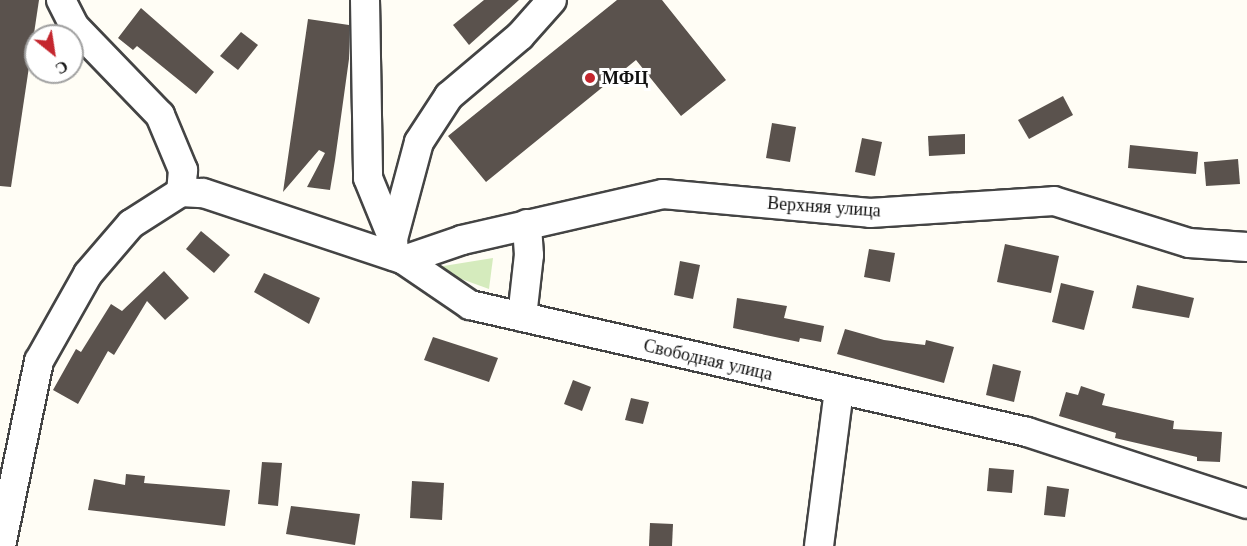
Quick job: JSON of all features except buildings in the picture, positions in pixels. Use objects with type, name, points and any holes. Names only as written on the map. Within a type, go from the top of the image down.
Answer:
[{"type":"street","points":[[0,546],[39,361],[88,274],[131,224],[181,192],[183,170],[160,115],[74,26],[61,0]]},
{"type":"street","points":[[365,0],[368,178],[397,252]]},
{"type":"street","points":[[397,252],[419,142],[449,96],[520,36],[552,0]]},
{"type":"street","name":"Свободная улица","points":[[181,192],[203,193],[397,252],[470,305],[1028,432],[1247,504]]},
{"type":"street","name":"Верхняя улица","points":[[397,252],[663,194],[870,213],[1054,201],[1189,243],[1247,247]]},
{"type":"street","points":[[522,317],[529,255],[527,224]]},
{"type":"street","points":[[819,546],[839,390]]},
{"type":"green space","points":[[493,258],[489,289],[431,268]]},
{"type":"place","name":"МФЦ","points":[[590,78]]}]
